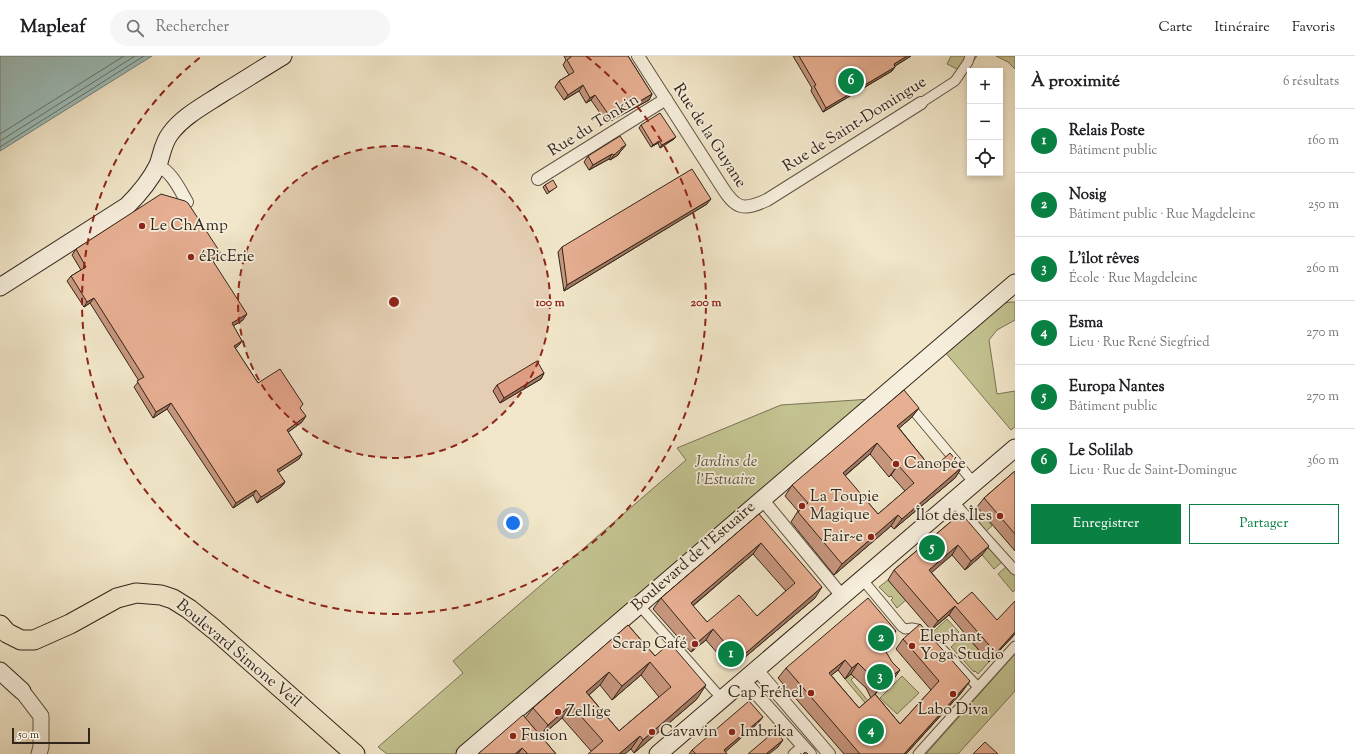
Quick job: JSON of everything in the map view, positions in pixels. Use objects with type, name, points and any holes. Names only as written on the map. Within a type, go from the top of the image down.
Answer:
[{"type":"main road","points":[[0,287],[122,210],[142,189],[157,165],[170,133],[181,122],[199,108],[283,56]]},
{"type":"main road","name":"Boulevard de l'Estuaire","points":[[465,754],[513,718],[639,605],[762,499],[898,393],[1015,283]]},
{"type":"main road","points":[[660,754],[1015,448]]},
{"type":"main road","name":"Boulevard Simone Veil","points":[[0,624],[7,633],[21,640],[34,640],[70,624],[117,598],[136,593],[161,595],[173,599],[189,609],[215,630],[355,754]]},
{"type":"main road","points":[[0,671],[22,691]]},
{"type":"street","name":"Rue de la Guyane","points":[[638,56],[727,196],[738,206],[745,206]]},
{"type":"street","name":"Rue de Saint-Domingue","points":[[745,206],[756,205],[767,200],[955,82],[968,62],[970,56]]},
{"type":"street","name":"Rue du Tonkin","points":[[538,179],[666,99]]},
{"type":"street","points":[[157,165],[164,168],[170,175],[187,202]]},
{"type":"street","points":[[898,393],[974,483]]},
{"type":"street","points":[[762,499],[842,596]]},
{"type":"street","points":[[953,501],[1015,570]]},
{"type":"street","points":[[862,579],[902,626],[906,629],[917,629],[932,643],[943,650],[978,688]]},
{"type":"street","points":[[639,605],[722,699]]},
{"type":"street","points":[[918,754],[1015,646]]},
{"type":"street","points":[[750,675],[815,736],[829,754]]},
{"type":"street","points":[[750,675],[806,750]]},
{"type":"street","points":[[22,691],[41,716],[41,747],[39,754]]},
{"type":"street","points":[[793,754],[806,750],[815,736]]},
{"type":"green space","points":[[951,56],[977,56],[967,68],[965,73],[947,64]]},
{"type":"green space","points":[[996,56],[1015,56],[1015,69],[1008,62]]},
{"type":"green space","points":[[1015,302],[1015,320],[997,330],[989,340],[997,394],[1015,391],[1015,427],[1011,430],[945,352],[1004,303]]},
{"type":"green space","name":"Jardins de l'Estuaire","points":[[871,399],[460,754],[387,754],[378,747],[463,673],[453,661],[686,460],[677,448],[781,405]]},
{"type":"green space","points":[[974,510],[979,516],[982,514],[992,526],[986,531],[969,515]]},
{"type":"green space","points":[[979,538],[988,549],[991,547],[1003,561],[994,569],[978,550]]},
{"type":"green space","points":[[1008,565],[1015,574],[1015,590],[1013,592],[998,574]]},
{"type":"green space","points":[[888,580],[906,600],[897,608],[891,600],[893,598],[891,596],[889,597],[879,587]]},
{"type":"green space","points":[[947,619],[959,632],[947,643],[938,632],[935,634],[933,632]]},
{"type":"green space","points":[[965,634],[989,662],[978,674],[975,671],[974,672],[951,647]]},
{"type":"green space","points":[[1015,654],[1015,691],[958,754],[926,754]]},
{"type":"green space","points":[[851,673],[854,677],[851,680],[869,702],[867,705],[845,679]]},
{"type":"green space","points":[[902,676],[919,693],[897,714],[880,698]]},
{"type":"water","points":[[0,56],[152,56],[0,151]]},
{"type":"building","points":[[571,56],[628,56],[652,94],[611,118],[595,95],[590,98],[583,85],[568,95],[559,81],[574,72],[567,60]]},
{"type":"building","points":[[799,56],[907,56],[894,64],[895,67],[826,108],[814,86],[816,85]]},
{"type":"building","points":[[660,113],[676,137],[662,145],[659,141],[653,145],[641,125]]},
{"type":"building","points":[[620,136],[626,145],[614,155],[612,154],[593,165],[588,156]]},
{"type":"building","points":[[692,169],[711,199],[567,285],[562,247]]},
{"type":"building","points":[[553,180],[557,187],[549,192],[545,185]]},
{"type":"building","points":[[161,194],[188,203],[220,252],[211,258],[247,314],[232,323],[242,341],[234,346],[258,383],[280,369],[303,404],[300,408],[306,416],[287,430],[302,454],[277,470],[285,482],[261,497],[256,490],[236,503],[171,403],[156,412],[137,381],[144,377],[94,298],[87,302],[71,276],[86,267],[76,249]]},
{"type":"building","points":[[537,361],[544,373],[504,398],[497,385]]},
{"type":"building","points":[[904,390],[919,408],[897,426],[932,469],[950,453],[962,467],[902,519],[898,515],[842,564],[798,512],[808,503],[792,485]],"holes":[[[877,443],[897,466],[898,465],[914,483],[878,514],[843,473]]]},
{"type":"building","points":[[1015,471],[1015,534],[984,498]]},
{"type":"building","points":[[961,513],[989,546],[971,561],[958,545],[929,570],[958,604],[972,592],[997,620],[1015,601],[1015,632],[996,653],[955,606],[938,621],[894,570]]},
{"type":"building","points":[[759,514],[822,587],[739,659],[713,629],[698,642],[661,598]],"holes":[[[761,543],[795,583],[757,616],[739,595],[707,622],[691,603]]]},
{"type":"building","points":[[868,598],[896,631],[881,643],[892,662],[900,670],[885,681],[879,688],[873,678],[858,663],[852,668],[845,660],[829,673],[859,708],[875,694],[900,724],[939,681],[903,639],[920,624],[970,681],[904,754],[860,754],[786,668]]},
{"type":"building","points":[[628,625],[655,656],[670,643],[706,685],[643,740],[640,736],[619,754],[588,754],[603,741],[571,705],[548,725],[533,708]],"holes":[[[650,662],[671,687],[619,731],[586,692],[609,672],[622,686]]]},
{"type":"building","name":"Imbrika","points":[[749,701],[763,717],[724,750],[727,754],[696,754],[692,750]]},
{"type":"building","points":[[523,715],[556,754],[528,754],[522,748],[515,754],[478,754]]},
{"type":"building","points":[[775,731],[783,740],[766,754],[748,754]]},
{"type":"building","points":[[985,742],[998,754],[973,754]]},
{"type":"place","name":"Le Solilab","points":[[851,81]]},
{"type":"place","name":"Le ChAmp","points":[[142,226]]},
{"type":"place","name":"éPicErie","points":[[191,257]]},
{"type":"place","name":"Canopée","points":[[896,464]]},
{"type":"place","name":"La Toupie Magique","points":[[802,506]]},
{"type":"place","name":"Îlot des Îles","points":[[1000,516]]},
{"type":"place","name":"Fair~e","points":[[871,537]]},
{"type":"place","name":"Europa Nantes","points":[[932,548]]},
{"type":"place","name":"Nosig","points":[[881,638]]},
{"type":"place","name":"Scrap Café","points":[[695,644]]},
{"type":"place","name":"Elephant Yoga Studio","points":[[912,646]]},
{"type":"place","name":"Relais Poste","points":[[731,654]]},
{"type":"place","name":"L'îlot rêves","points":[[880,677]]},
{"type":"place","name":"Cap Fréhel","points":[[811,693]]},
{"type":"place","name":"Labo Diva","points":[[953,694]]},
{"type":"place","name":"Zellige","points":[[558,712]]},
{"type":"place","name":"Esma","points":[[871,731]]},
{"type":"place","name":"Cavavin","points":[[652,732]]},
{"type":"place","name":"Imbrika","points":[[732,732]]},
{"type":"place","name":"Fusion","points":[[513,736]]}]
